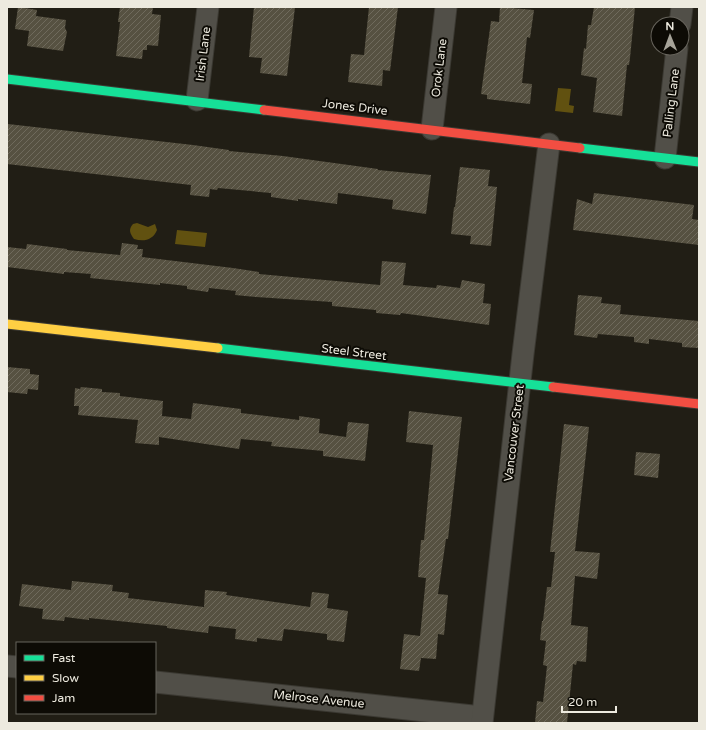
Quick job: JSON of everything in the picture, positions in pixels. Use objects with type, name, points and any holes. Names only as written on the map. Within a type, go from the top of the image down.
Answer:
[{"type":"street","name":"Irish Lane","points":[[197,100],[208,7]]},
{"type":"street","name":"Orok Lane","points":[[432,129],[446,7]]},
{"type":"street","name":"Palling Lane","points":[[665,158],[676,56]]},
{"type":"street","name":"Jones Drive","points":[[7,79],[197,100],[699,162]]},
{"type":"street","name":"Vancouver Street","points":[[482,720],[549,144]]},
{"type":"street","name":"Steel Street","points":[[7,324],[699,404]]},
{"type":"street","name":"Melrose Avenue","points":[[156,682],[482,720]]},
{"type":"shaded area","points":[[558,88],[571,89],[569,105],[574,106],[573,113],[555,111]]},
{"type":"shaded area","points":[[137,223],[148,227],[155,224],[157,230],[151,238],[145,240],[134,239],[130,230],[133,224]]},
{"type":"shaded area","points":[[177,230],[207,233],[205,247],[175,244]]},
{"type":"building","points":[[18,7],[37,10],[36,16],[66,20],[65,28],[67,32],[63,51],[27,46],[29,31],[15,29]]},
{"type":"building","points":[[120,7],[153,7],[152,14],[161,15],[158,46],[147,45],[147,50],[143,50],[142,59],[116,56],[120,22],[118,22]]},
{"type":"building","points":[[254,7],[295,7],[287,76],[260,73],[262,58],[249,57]]},
{"type":"building","points":[[369,7],[398,7],[390,71],[383,70],[382,86],[348,82],[351,54],[364,55]]},
{"type":"building","points":[[500,7],[534,10],[530,38],[527,37],[522,83],[532,84],[530,104],[487,99],[487,95],[481,94],[491,21],[499,22]]},
{"type":"building","points":[[594,7],[635,7],[622,116],[593,112],[597,78],[581,75],[584,48],[586,49],[588,25],[591,25]]},
{"type":"building","points":[[8,124],[193,145],[229,151],[283,156],[378,170],[431,175],[426,214],[392,209],[393,200],[338,193],[337,204],[298,199],[298,201],[271,197],[271,193],[218,188],[217,190],[210,189],[209,197],[190,195],[191,185],[7,164]]},
{"type":"building","points":[[460,167],[490,170],[488,186],[497,187],[491,246],[470,244],[471,236],[451,234]]},
{"type":"building","points":[[594,193],[694,205],[692,219],[699,220],[699,245],[573,230],[577,199],[592,204]]},
{"type":"building","points":[[122,243],[138,245],[137,249],[143,249],[142,257],[233,268],[259,272],[259,274],[380,285],[382,261],[406,263],[403,285],[436,288],[437,285],[460,288],[462,280],[485,284],[483,303],[491,304],[489,325],[401,313],[400,315],[376,313],[376,310],[332,306],[332,302],[235,295],[236,291],[209,288],[208,292],[187,289],[187,286],[160,283],[160,285],[90,278],[91,274],[64,272],[64,274],[7,267],[7,247],[26,249],[27,244],[67,250],[120,255]]},
{"type":"building","points":[[578,295],[602,297],[601,303],[621,305],[620,314],[699,321],[698,348],[682,347],[682,343],[649,339],[649,344],[634,342],[634,337],[598,334],[597,338],[574,335]]},
{"type":"building","points":[[7,367],[30,369],[30,374],[39,375],[38,390],[28,389],[27,394],[7,392]]},
{"type":"building","points":[[81,387],[102,389],[102,392],[120,393],[120,396],[163,401],[162,416],[191,419],[193,403],[241,409],[241,413],[299,420],[299,416],[320,419],[319,433],[346,437],[348,422],[369,424],[365,461],[323,456],[323,451],[271,446],[272,442],[241,439],[239,449],[159,437],[159,445],[135,443],[138,420],[78,415],[79,406],[74,406],[75,388],[80,389]]},
{"type":"building","points":[[409,411],[462,417],[448,539],[446,539],[438,594],[448,595],[444,635],[438,634],[436,659],[421,658],[419,671],[400,669],[404,634],[420,636],[426,578],[418,577],[421,540],[424,540],[433,445],[406,442]]},
{"type":"building","points":[[564,424],[589,427],[575,551],[600,553],[597,579],[575,576],[571,625],[588,627],[586,662],[577,661],[576,665],[573,664],[567,723],[535,723],[537,701],[543,702],[547,666],[543,665],[546,641],[540,640],[547,587],[551,587],[555,552],[550,552]]},
{"type":"building","points":[[636,452],[660,454],[658,478],[634,475]]},
{"type":"building","points":[[72,581],[113,585],[112,591],[129,593],[128,598],[204,607],[205,590],[227,592],[226,595],[310,607],[312,592],[329,594],[327,608],[348,611],[344,642],[327,640],[327,634],[284,629],[282,641],[257,638],[257,642],[235,639],[236,629],[209,626],[208,633],[167,628],[167,626],[89,618],[89,620],[65,617],[64,621],[42,619],[43,609],[19,606],[22,584],[71,590]]},
{"type":"traffic: fast","points":[[7,79],[264,110]]},
{"type":"traffic: fast","points":[[580,148],[699,162]]},
{"type":"traffic: fast","points":[[218,348],[553,387]]},
{"type":"traffic: slow","points":[[7,324],[218,348]]},
{"type":"traffic: jam","points":[[264,110],[580,148]]},
{"type":"traffic: jam","points":[[553,387],[699,404]]}]
